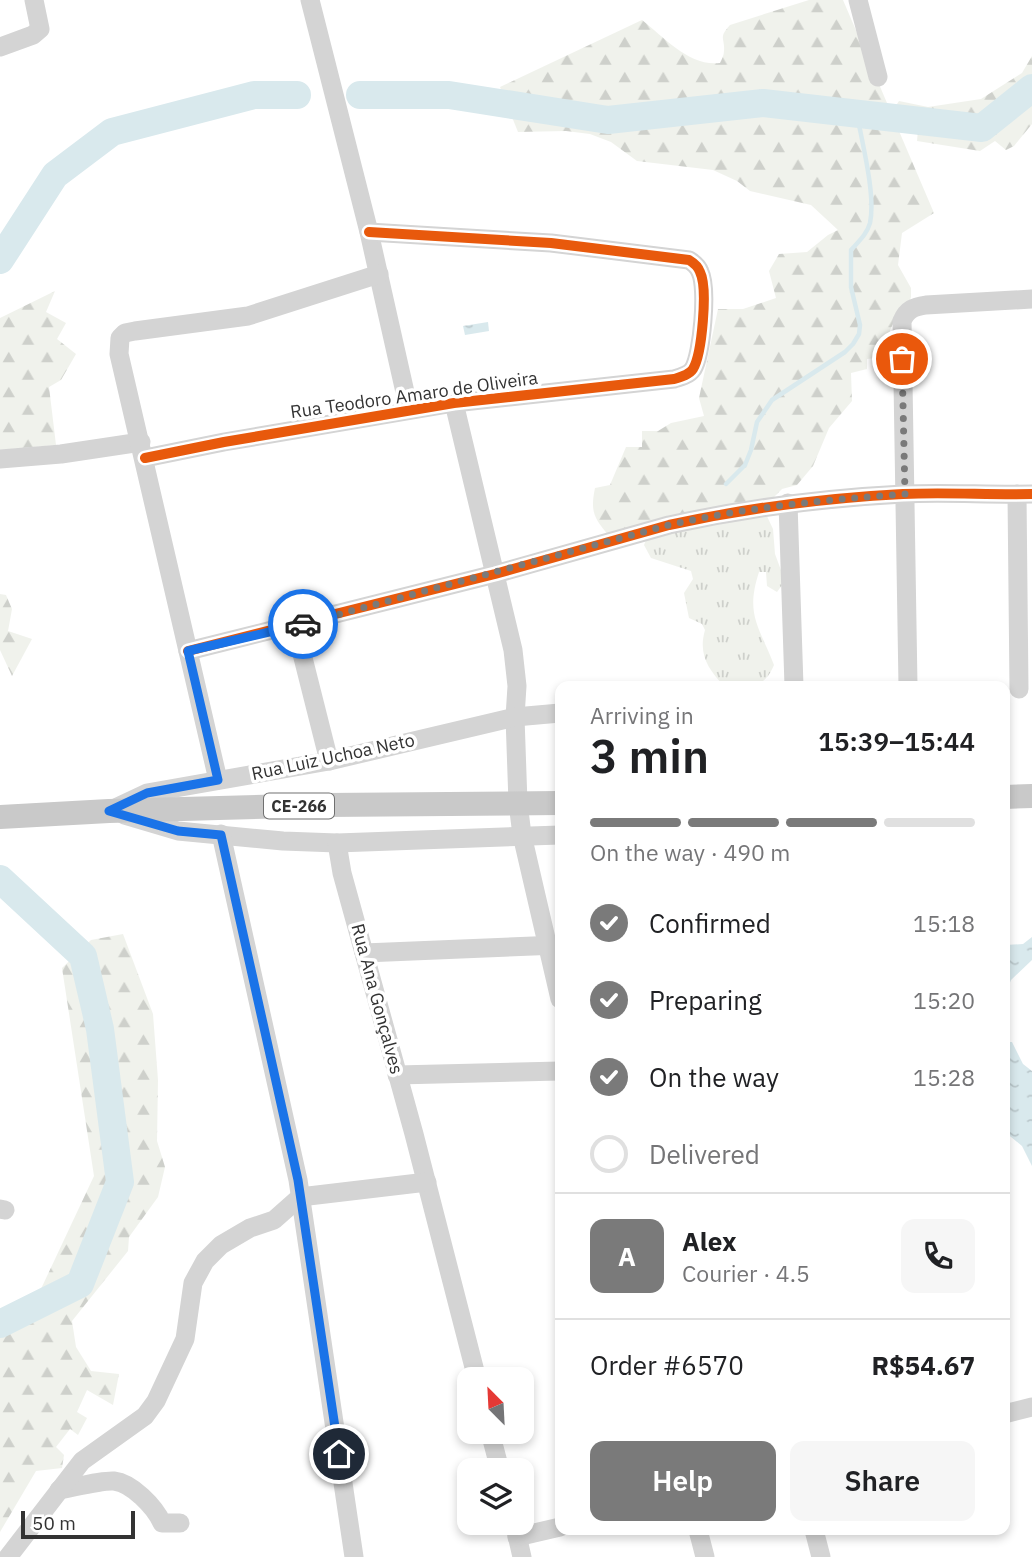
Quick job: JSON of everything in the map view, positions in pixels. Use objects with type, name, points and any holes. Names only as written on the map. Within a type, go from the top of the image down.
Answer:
[{"type":"main road","points":[[1010,797],[1032,796]]},
{"type":"main road","name":"CE-266","points":[[0,817],[326,805],[555,803]]},
{"type":"street","points":[[0,47],[40,29],[34,0]]},
{"type":"street","points":[[310,0],[369,232],[409,410]]},
{"type":"street","points":[[858,0],[878,77]]},
{"type":"street","name":"Rua Teodoro Amaro de Oliveira","points":[[0,459],[224,442],[454,403],[674,379],[690,373],[694,367],[701,330],[703,281],[699,269],[690,260],[551,243],[369,232]]},
{"type":"street","points":[[218,780],[118,344],[125,333],[248,316],[379,274]]},
{"type":"street","points":[[908,681],[902,321],[905,313],[914,307],[1032,299]]},
{"type":"street","points":[[363,953],[554,945],[522,835],[518,803],[515,717],[517,687],[513,650],[454,403]]},
{"type":"street","points":[[188,651],[295,626],[669,525],[725,513],[788,503],[905,494],[1025,494],[1018,690]]},
{"type":"street","points":[[788,503],[794,681]]},
{"type":"street","points":[[295,626],[329,761]]},
{"type":"street","name":"Rua Luiz Uchoa Neto","points":[[109,811],[147,793],[329,761],[515,717],[555,713]]},
{"type":"street","points":[[109,811],[178,831],[283,841],[337,843],[555,835]]},
{"type":"street","points":[[221,835],[290,1141],[354,1557]]},
{"type":"street","name":"Rua Ana Gonçalves","points":[[337,843],[342,873],[427,1182],[474,1367]]},
{"type":"street","points":[[397,1075],[555,1071]]},
{"type":"street","points":[[8,1557],[82,1461],[145,1416],[156,1401],[182,1346],[188,1321],[190,1293],[197,1273],[205,1261],[230,1240],[250,1228],[274,1220],[300,1196],[427,1182]]},
{"type":"street","points":[[1010,1412],[1032,1406]]},
{"type":"street","points":[[59,1490],[115,1481],[140,1495],[156,1511],[162,1523],[180,1522]]},
{"type":"street","points":[[534,1529],[555,1527]]},
{"type":"street","points":[[517,1535],[522,1557]]},
{"type":"street","points":[[699,1535],[705,1557]]},
{"type":"street","points":[[815,1535],[821,1557]]},
{"type":"green space","points":[[809,0],[843,0],[934,213],[902,233],[898,265],[911,288],[909,304],[897,316],[890,330],[887,357],[867,359],[867,369],[851,373],[852,401],[829,428],[813,466],[797,485],[782,489],[774,497],[609,536],[594,514],[595,488],[610,485],[626,447],[642,447],[642,431],[658,431],[671,423],[704,416],[699,398],[718,309],[743,309],[776,298],[769,271],[779,254],[807,252],[838,230],[811,205],[750,191],[737,181],[713,170],[637,161],[611,142],[590,134],[566,131],[518,132],[500,87],[642,20],[688,56],[709,63],[720,63],[724,52],[723,36],[730,25]]},
{"type":"green space","points":[[1032,56],[1032,124],[1014,146],[1006,150],[995,141],[980,151],[917,141],[918,130],[895,107],[899,101],[928,107],[981,99],[1022,73]]},
{"type":"green space","points":[[55,291],[46,312],[66,323],[57,339],[76,354],[61,380],[49,387],[56,445],[0,450],[0,318]]},
{"type":"green space","points":[[765,512],[773,529],[775,554],[785,581],[777,592],[767,586],[766,572],[759,572],[755,587],[753,599],[756,620],[774,665],[762,681],[720,681],[713,673],[704,654],[705,630],[702,624],[689,618],[684,593],[693,579],[691,571],[651,558],[644,545],[648,535]]},
{"type":"green space","points":[[0,594],[6,595],[12,609],[8,631],[32,639],[12,676],[0,650]]},
{"type":"green space","points":[[123,934],[153,1014],[158,1080],[157,1141],[165,1167],[158,1197],[129,1237],[128,1251],[72,1321],[76,1347],[91,1371],[119,1374],[113,1405],[87,1390],[77,1412],[87,1418],[78,1435],[70,1429],[56,1447],[64,1455],[62,1468],[36,1471],[0,1532],[0,1319],[32,1308],[94,1176],[62,968],[91,940]]},
{"type":"water","points":[[488,322],[489,331],[465,335],[463,326]]},
{"type":"water","points":[[1032,937],[1032,960],[1010,982],[1010,945],[1023,944]]},
{"type":"water","points":[[1010,1042],[1023,1064],[1032,1071],[1032,1166],[1022,1146],[1010,1136]]},
{"type":"waterway","points":[[360,95],[449,95],[608,120],[763,103],[982,128],[1032,88]]},
{"type":"waterway","points":[[0,260],[55,175],[112,132],[254,95],[297,95]]},
{"type":"waterway","points":[[726,484],[745,465],[757,422],[772,400],[845,352],[859,334],[860,325],[851,287],[851,250],[867,231],[871,198],[857,114]]},
{"type":"waterway","points":[[0,879],[83,956],[100,1029],[120,1182],[80,1284],[0,1324]]},
{"type":"cycle path","points":[[145,458],[454,403],[674,379],[685,376],[693,369],[699,350],[704,292],[699,270],[689,260],[551,243],[369,232]]},
{"type":"cycle path","points":[[188,651],[495,574],[698,519],[815,501],[873,496],[919,493],[1032,494]]},
{"type":"way so far","points":[[303,624],[669,525],[788,503],[905,494],[902,359]]},
{"type":"route","points":[[303,624],[188,651],[218,780],[147,793],[109,811],[178,831],[221,835],[298,1180],[339,1454]]}]
